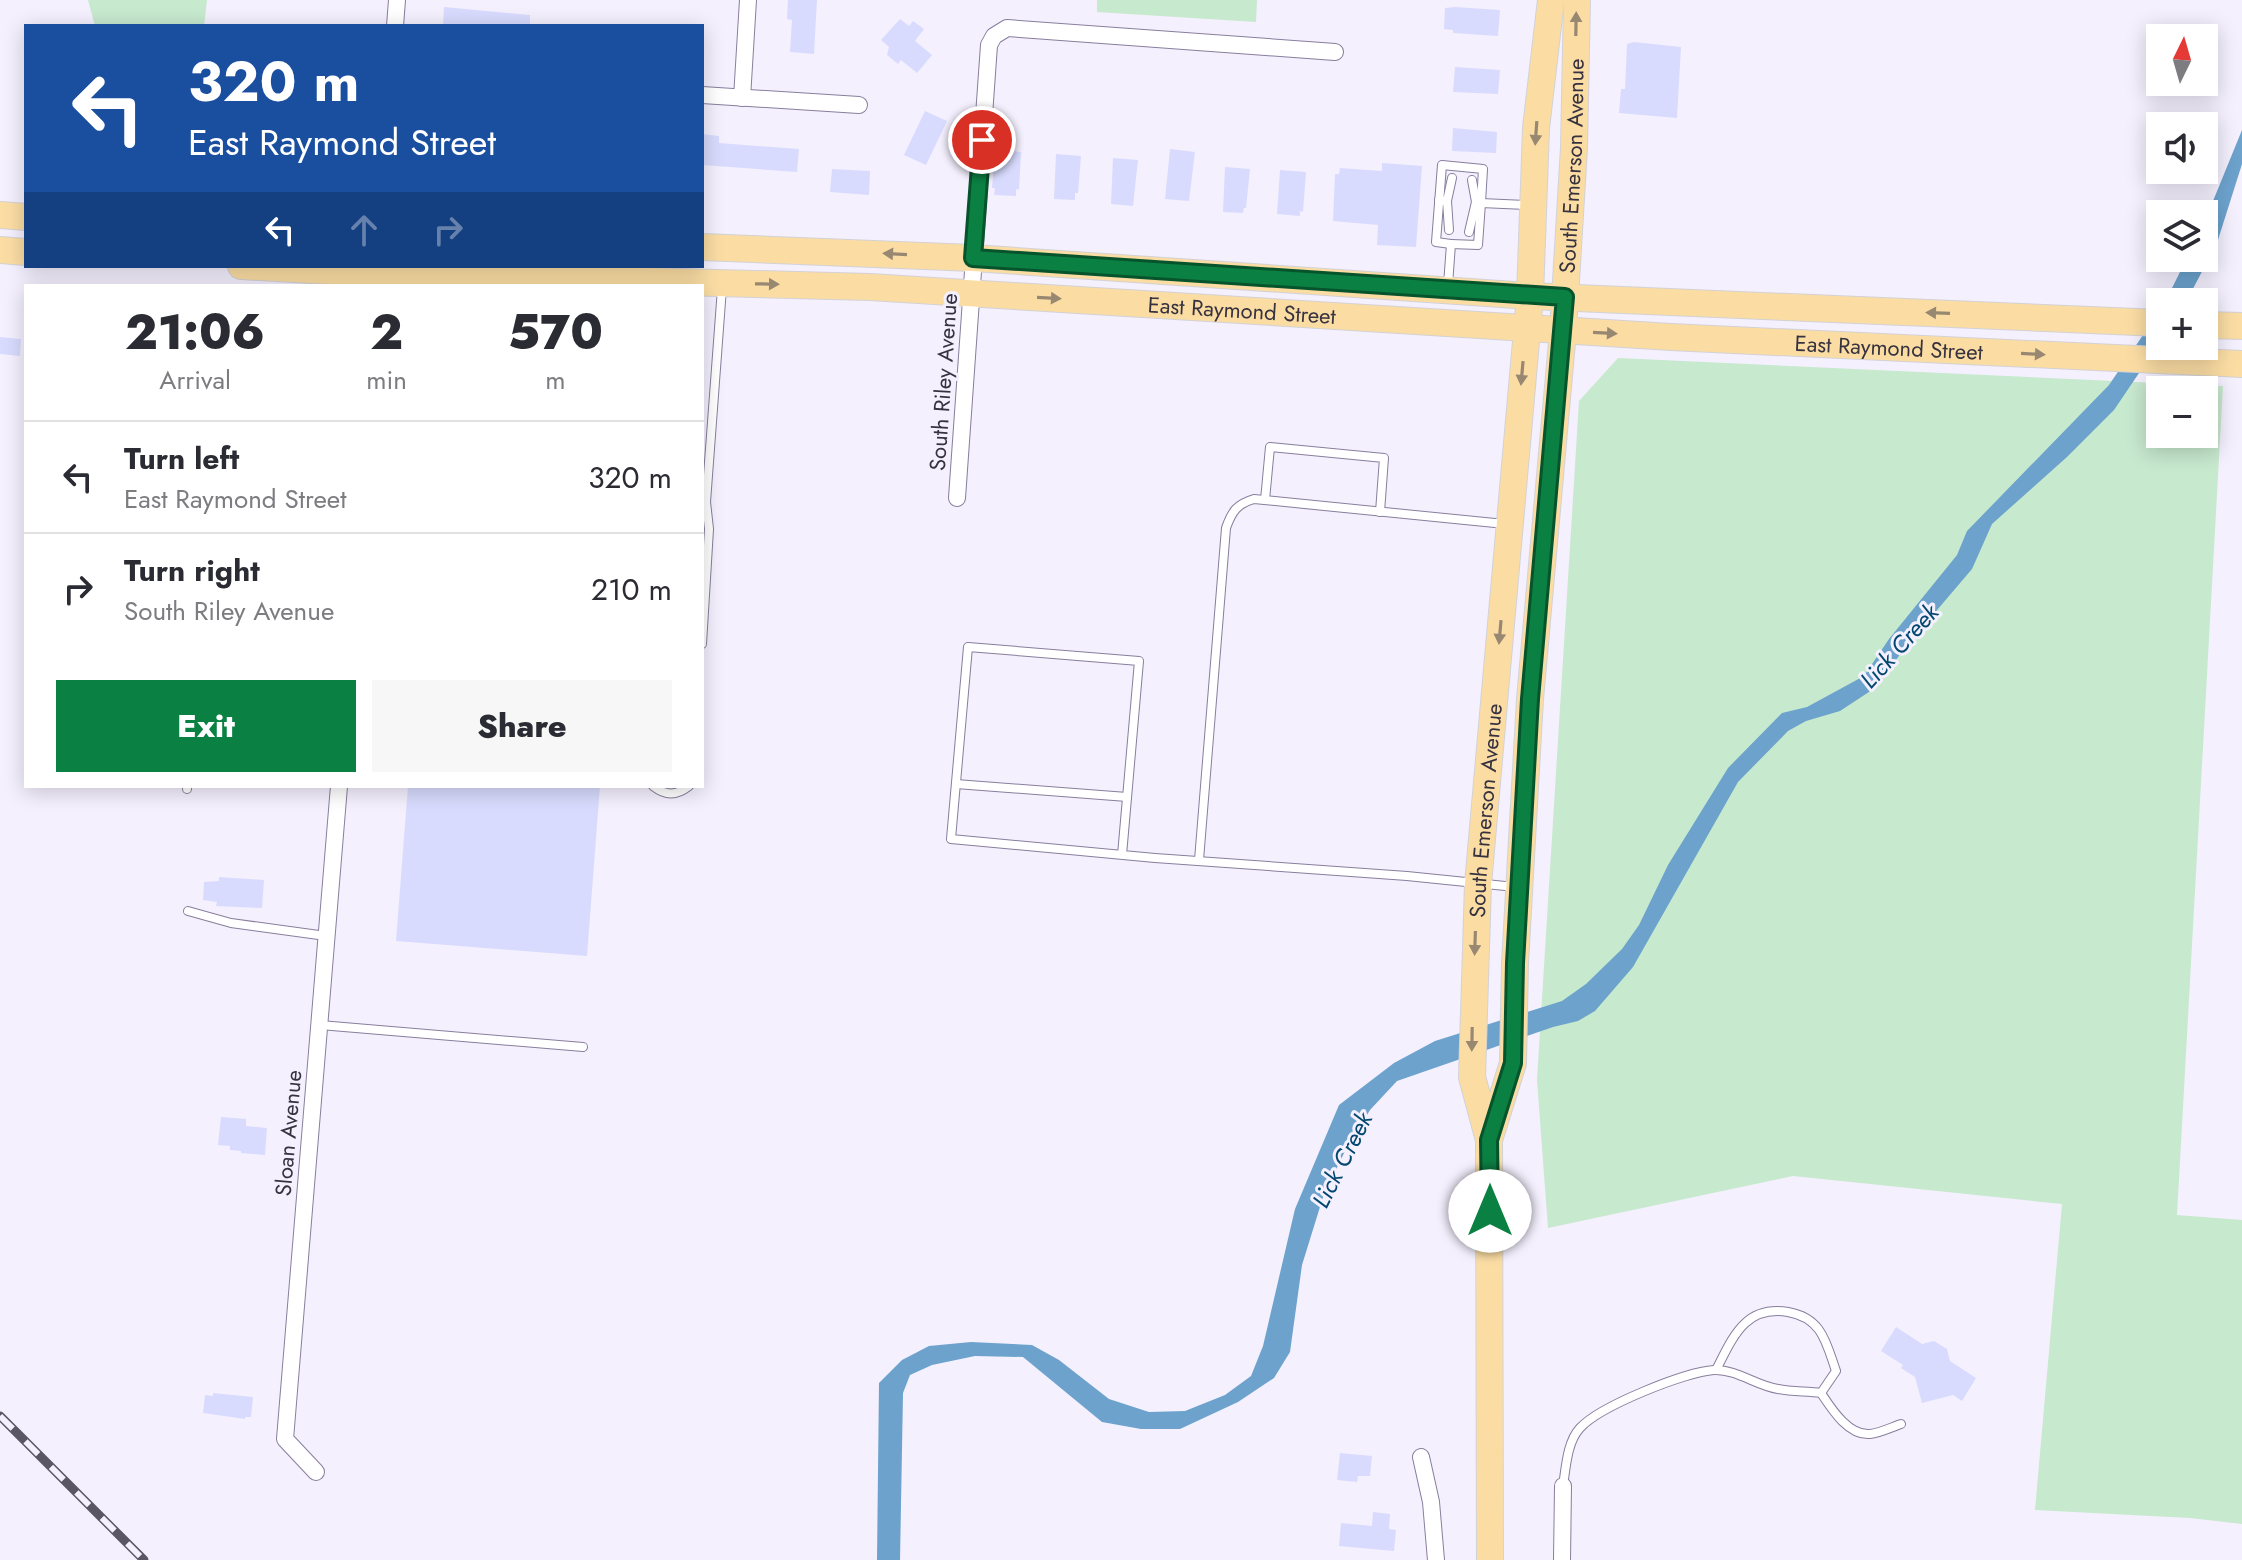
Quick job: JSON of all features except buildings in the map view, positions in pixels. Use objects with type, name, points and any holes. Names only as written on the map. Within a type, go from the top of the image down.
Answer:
[{"type":"main road","name":"South Emerson Avenue","points":[[1490,1560],[1489,1140],[1472,1077],[1473,1001],[1478,884],[1530,296],[1536,128],[1551,0]]},
{"type":"main road","name":"South Emerson Avenue","points":[[1489,1140],[1513,1063],[1514,988],[1530,699],[1563,331],[1574,148],[1577,0]]},
{"type":"main road","points":[[0,215],[24,217]]},
{"type":"main road","name":"East Raymond Street","points":[[704,247],[973,258],[1530,296],[2146,322]]},
{"type":"main road","points":[[0,250],[24,252]]},
{"type":"main road","name":"East Raymond Street","points":[[272,268],[381,275],[722,283],[971,293],[1563,331],[2242,364]]},
{"type":"main road","points":[[2218,325],[2242,326]]},
{"type":"street","points":[[395,24],[397,0]]},
{"type":"street","points":[[742,98],[748,0]]},
{"type":"street","name":"South Riley Avenue","points":[[957,498],[989,45],[997,33],[1007,28],[1335,52]]},
{"type":"street","points":[[704,95],[859,105]]},
{"type":"street","name":"Sloan Avenue","points":[[316,1472],[285,1439],[339,788]]},
{"type":"street","points":[[1421,1457],[1431,1502],[1436,1560]]},
{"type":"street","points":[[1562,1560],[1563,1486]]},
{"type":"lane","points":[[1449,230],[1442,165],[1483,169],[1469,232]]},
{"type":"lane","points":[[1452,178],[1436,242],[1478,245],[1472,180]]},
{"type":"lane","points":[[1446,198],[1450,212]]},
{"type":"lane","points":[[1476,200],[1533,205]]},
{"type":"lane","points":[[1470,214],[1476,200]]},
{"type":"lane","points":[[1447,290],[1451,244]]},
{"type":"lane","points":[[704,611],[709,529],[704,502],[722,283]]},
{"type":"lane","points":[[1265,500],[1270,447],[1384,458],[1380,512]]},
{"type":"lane","points":[[1199,860],[1226,528],[1232,511],[1241,503],[1254,499],[1509,524]]},
{"type":"lane","points":[[1122,855],[1139,661],[968,647],[951,839],[1122,855],[1407,876],[1520,888]]},
{"type":"lane","points":[[956,784],[1127,797]]},
{"type":"lane","points":[[656,788],[674,795],[686,788]]},
{"type":"lane","points":[[188,911],[231,923],[327,936]]},
{"type":"lane","points":[[319,1025],[583,1047]]},
{"type":"lane","points":[[1716,1370],[1733,1337],[1753,1316],[1770,1309],[1800,1314],[1815,1323],[1836,1371],[1821,1393]]},
{"type":"lane","points":[[1563,1486],[1569,1451],[1580,1428],[1603,1411],[1643,1392],[1716,1370],[1778,1389],[1821,1393],[1843,1422],[1859,1433],[1870,1434],[1901,1424]]},
{"type":"green space","points":[[88,0],[207,0],[204,24],[94,24]]},
{"type":"green space","points":[[1097,0],[1257,0],[1256,22],[1097,12]]},
{"type":"green space","points":[[1618,358],[2146,382],[2146,448],[2218,448],[2218,386],[2223,386],[2177,1215],[2242,1220],[2242,1524],[2190,1518],[2035,1510],[2062,1204],[1793,1176],[1548,1228],[1537,1080],[1579,401]]},
{"type":"water","points":[[2242,130],[2242,164],[2218,240],[2218,200],[2213,200]]},
{"type":"water","points":[[2180,272],[2202,272],[2193,288],[2172,288]]},
{"type":"water","name":"Lick Creek","points":[[2146,331],[2148,360],[2114,410],[1992,524],[1972,569],[1903,650],[1878,686],[1840,711],[1806,721],[1788,731],[1738,782],[1633,967],[1595,1011],[1578,1021],[1397,1081],[1370,1110],[1347,1147],[1324,1194],[1302,1265],[1290,1352],[1274,1378],[1238,1402],[1180,1429],[1141,1429],[1102,1422],[1023,1357],[975,1356],[932,1365],[910,1375],[903,1393],[900,1560],[877,1560],[879,1383],[902,1360],[929,1346],[971,1342],[1032,1345],[1059,1360],[1109,1399],[1149,1412],[1185,1411],[1225,1395],[1251,1376],[1263,1346],[1295,1209],[1339,1105],[1394,1063],[1435,1041],[1562,1001],[1586,984],[1622,949],[1639,925],[1668,865],[1728,768],[1782,713],[1807,707],[1864,676],[1889,639],[1957,555],[1967,531],[2109,385]]},
{"type":"railway","points":[[0,1416],[144,1560]]},
{"type":"route","points":[[982,140],[973,258],[1565,297],[1530,699],[1517,919],[1513,1063],[1489,1140],[1490,1211]]}]
